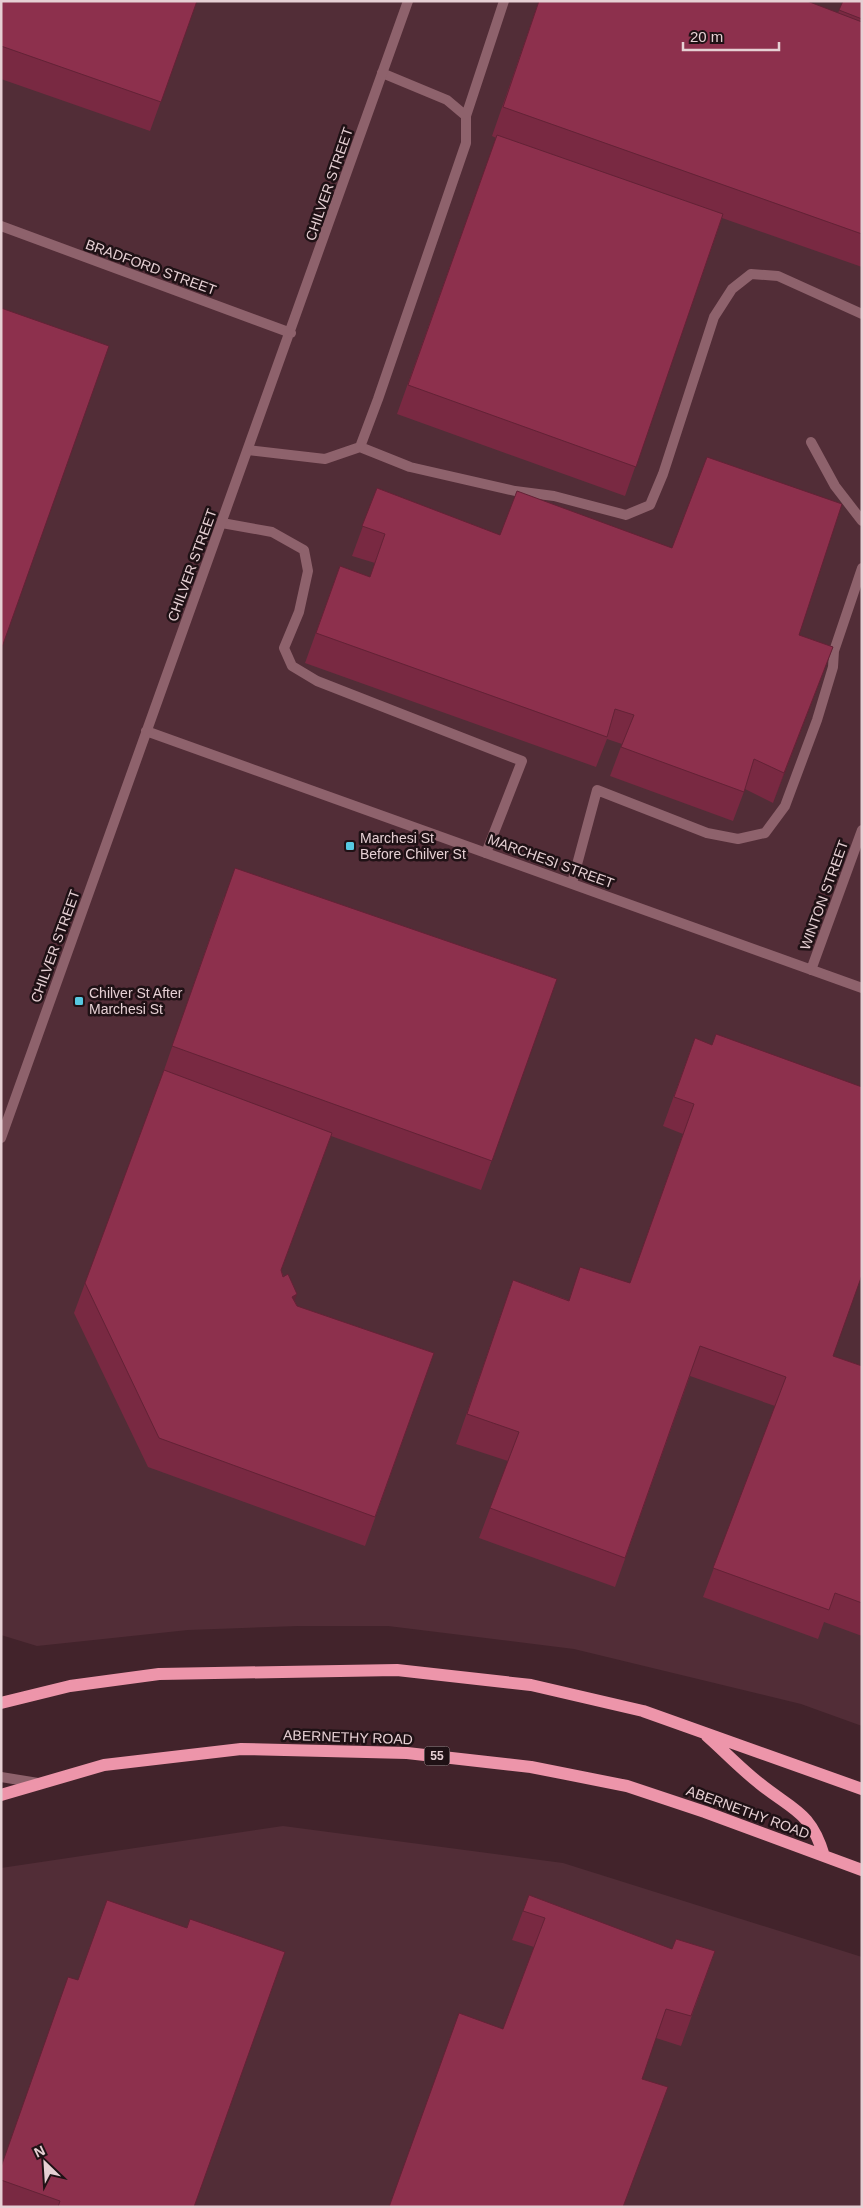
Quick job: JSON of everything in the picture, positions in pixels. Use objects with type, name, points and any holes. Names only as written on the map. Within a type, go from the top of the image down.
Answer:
[{"type":"main road","points":[[1,1703],[70,1686],[159,1674],[397,1670],[531,1685],[643,1710],[862,1789]]},
{"type":"main road","points":[[704,1732],[759,1783],[796,1809],[812,1825],[819,1838],[824,1856]]},
{"type":"main road","name":"ABERNETHY ROAD","points":[[1,1795],[104,1765],[241,1749],[408,1753],[531,1767],[627,1786],[862,1870]]},
{"type":"street","name":"CHILVER STREET","points":[[1,1138],[408,1]]},
{"type":"street","points":[[360,447],[378,400],[466,143],[466,116],[504,1]]},
{"type":"street","points":[[382,73],[448,100],[466,116]]},
{"type":"street","name":"BRADFORD STREET","points":[[1,226],[290,333]]},
{"type":"street","points":[[248,450],[325,459],[360,447],[410,466],[515,491],[554,496],[626,515],[650,505],[663,474],[714,317],[732,288],[750,274],[778,276],[862,314]]},
{"type":"street","points":[[811,442],[835,486],[862,520]]},
{"type":"street","points":[[222,523],[272,532],[304,550],[308,571],[299,612],[284,648],[292,666],[317,681],[522,761],[486,852]]},
{"type":"street","points":[[572,884],[597,790],[707,834],[738,839],[764,833],[785,806],[817,720],[833,667],[834,651],[862,568]]},
{"type":"street","name":"MARCHESI STREET","points":[[146,731],[862,988]]},
{"type":"street","name":"WINTON STREET","points":[[811,970],[862,830]]},
{"type":"street","points":[[1,1777],[39,1783]]},
{"type":"shaded area","points":[[1,1],[862,1],[862,1726],[801,1704],[574,1649],[388,1626],[298,1626],[188,1630],[37,1646],[1,1635]]},
{"type":"shaded area","points":[[283,1826],[563,1863],[862,1957],[862,2207],[1,2207],[1,1868]]},
{"type":"building","points":[[1,1],[197,1],[161,102],[1,46]]},
{"type":"building","points":[[539,1],[807,1],[862,22],[862,234],[503,107]]},
{"type":"building","points":[[843,1],[862,1],[862,19],[839,10]]},
{"type":"building","points":[[497,135],[723,214],[636,467],[408,385]]},
{"type":"building","points":[[1,308],[109,346],[1,650]]},
{"type":"building","points":[[707,457],[842,504],[799,635],[833,647],[784,773],[754,759],[744,792],[621,747],[634,715],[615,709],[607,737],[316,633],[340,566],[370,577],[385,534],[362,526],[377,488],[500,535],[517,491],[672,548]]},
{"type":"building","points":[[235,868],[557,979],[492,1161],[172,1046]]},
{"type":"building","points":[[716,1034],[862,1087],[862,1275],[833,1356],[862,1366],[862,1603],[835,1593],[829,1610],[713,1568],[786,1377],[700,1346],[625,1558],[490,1508],[519,1432],[467,1414],[513,1280],[569,1301],[580,1267],[630,1283],[694,1104],[674,1097],[695,1038],[712,1045]]},
{"type":"building","points":[[164,1070],[332,1133],[281,1270],[283,1277],[288,1274],[297,1294],[292,1297],[297,1306],[434,1353],[375,1517],[159,1438],[85,1283]]},
{"type":"building","points":[[529,1895],[672,1949],[676,1939],[715,1951],[691,2016],[666,2009],[642,2079],[668,2087],[623,2207],[389,2207],[459,2013],[503,2029],[545,1918],[523,1911]]},
{"type":"building","points":[[107,1900],[187,1928],[190,1919],[285,1952],[194,2207],[58,2207],[60,2201],[1,2180],[1,2167],[68,1977],[78,1980]]},
{"type":"place","name":"Marchesi St Before Chilver St","points":[[350,846]]},
{"type":"place","name":"Chilver St After Marchesi St","points":[[79,1001]]}]
